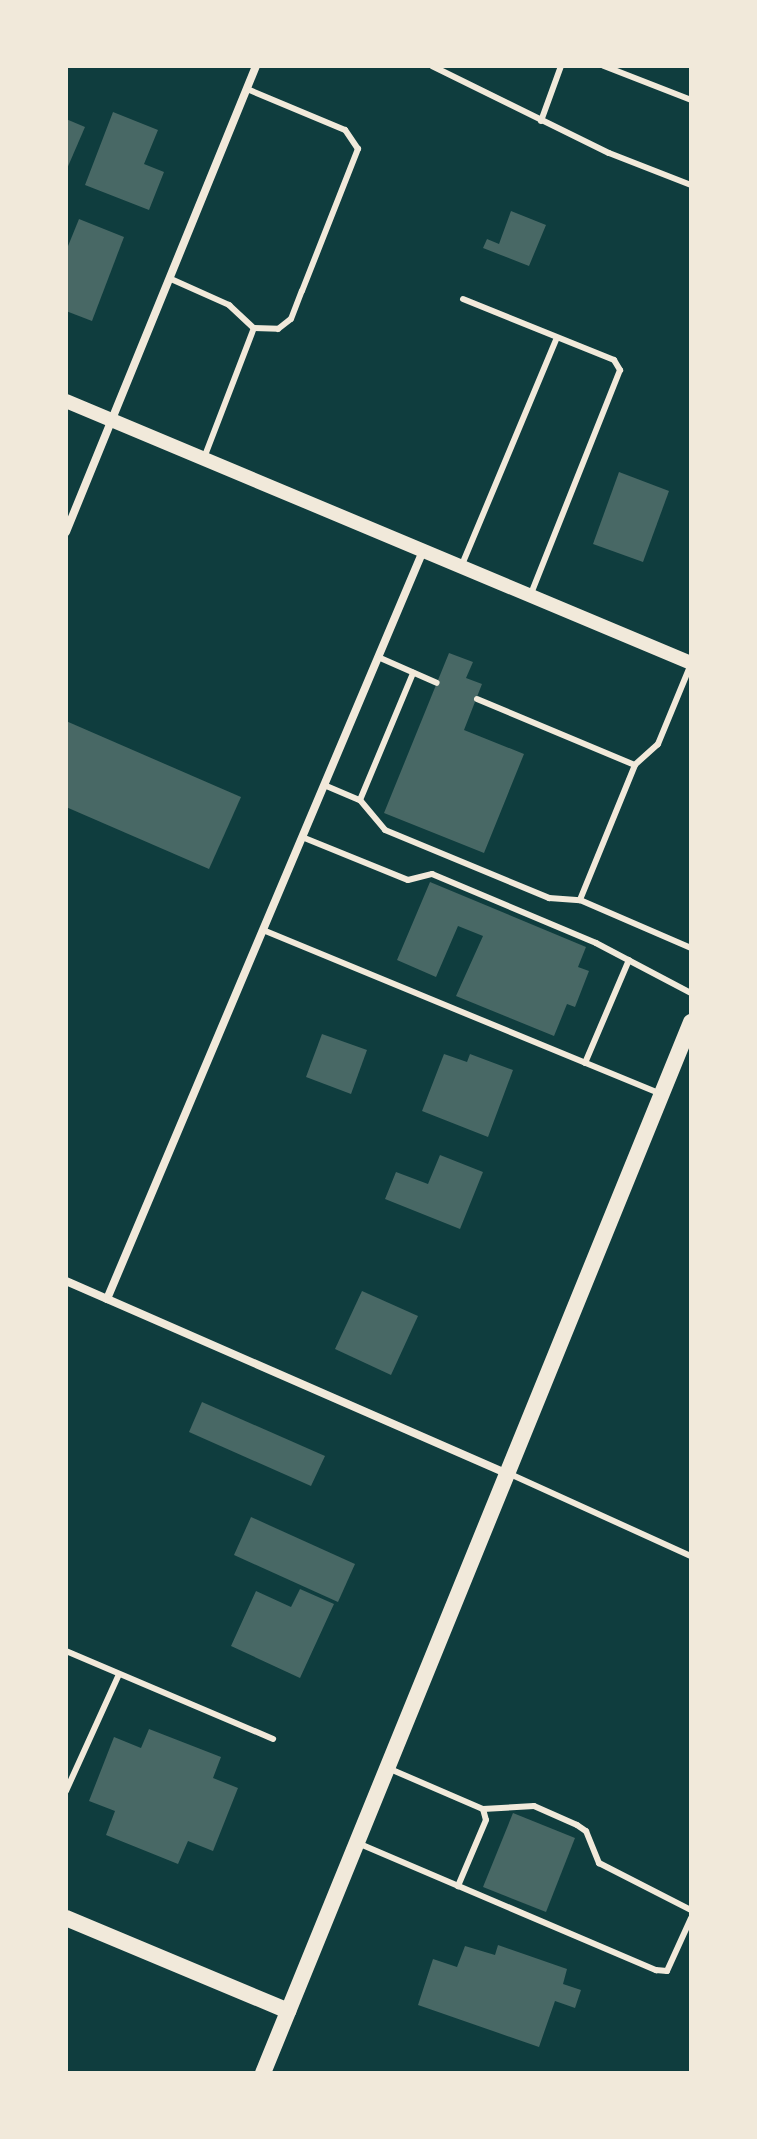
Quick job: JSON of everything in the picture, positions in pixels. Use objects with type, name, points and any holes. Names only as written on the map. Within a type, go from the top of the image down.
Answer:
[{"type":"main road","points":[[263,2073],[691,1022]]},
{"type":"main road","points":[[66,1918],[288,2011]]},
{"type":"street","points":[[66,532],[256,66]]},
{"type":"street","points":[[66,401],[691,664]]},
{"type":"street","points":[[107,1299],[423,551]]},
{"type":"street","points":[[66,1281],[506,1473]]},
{"type":"lane","points":[[432,66],[541,121],[690,182]]},
{"type":"lane","points":[[541,121],[561,66]]},
{"type":"lane","points":[[604,66],[691,100]]},
{"type":"lane","points":[[171,279],[229,305],[254,328],[278,329],[291,319],[358,149],[345,130],[247,89]]},
{"type":"lane","points":[[463,299],[614,360],[620,380],[530,596]]},
{"type":"lane","points":[[204,458],[254,328]]},
{"type":"lane","points":[[461,567],[557,338]]},
{"type":"lane","points":[[378,657],[437,683]]},
{"type":"lane","points":[[580,900],[635,765],[658,744],[691,664]]},
{"type":"lane","points":[[360,800],[413,673]]},
{"type":"lane","points":[[477,699],[635,765]]},
{"type":"lane","points":[[324,785],[360,800],[385,830],[549,898],[580,900],[691,948]]},
{"type":"lane","points":[[302,837],[408,880],[432,874],[629,960],[691,993]]},
{"type":"lane","points":[[263,930],[661,1094]]},
{"type":"lane","points":[[585,1063],[629,960]]},
{"type":"lane","points":[[506,1473],[691,1556]]},
{"type":"lane","points":[[66,1651],[273,1739]]},
{"type":"lane","points":[[66,1792],[119,1674]]},
{"type":"lane","points":[[387,1767],[483,1809],[526,1805],[577,1825],[586,1831],[599,1863],[691,1910]]},
{"type":"lane","points":[[458,1886],[486,1820],[483,1809]]},
{"type":"lane","points":[[356,1843],[667,1971],[691,1918]]},
{"type":"building","points":[[113,112],[158,130],[144,164],[164,172],[149,210],[85,185]]},
{"type":"building","points":[[66,119],[85,127],[66,171]]},
{"type":"building","points":[[511,211],[546,225],[529,266],[483,248],[487,239],[499,244]]},
{"type":"building","points":[[79,219],[124,237],[92,321],[66,311],[66,251]]},
{"type":"building","points":[[619,472],[669,491],[643,562],[593,544]]},
{"type":"building","points":[[449,653],[473,662],[466,678],[482,684],[464,730],[524,754],[484,853],[384,813]]},
{"type":"building","points":[[66,721],[241,797],[209,869],[66,807]]},
{"type":"building","points":[[430,882],[586,947],[578,967],[589,971],[575,1007],[567,1004],[554,1036],[456,996],[483,936],[458,926],[436,977],[397,960]]},
{"type":"building","points":[[322,1034],[367,1050],[351,1094],[306,1077]]},
{"type":"building","points":[[444,1054],[467,1062],[470,1054],[513,1070],[488,1137],[422,1111]]},
{"type":"building","points":[[440,1155],[483,1172],[460,1229],[385,1199],[396,1172],[428,1184]]},
{"type":"building","points":[[362,1291],[418,1316],[391,1375],[335,1349]]},
{"type":"building","points":[[202,1402],[325,1456],[311,1486],[189,1432]]},
{"type":"building","points":[[251,1517],[355,1564],[338,1602],[234,1555]]},
{"type":"building","points":[[300,1589],[334,1604],[300,1678],[231,1646],[256,1591],[291,1607]]},
{"type":"building","points":[[149,1729],[221,1757],[213,1778],[238,1788],[213,1851],[188,1841],[178,1864],[106,1835],[115,1811],[89,1801],[114,1737],[141,1748]]},
{"type":"building","points":[[513,1813],[575,1838],[546,1912],[483,1887]]},
{"type":"building","points":[[498,1945],[567,1969],[563,1984],[581,1990],[575,2008],[555,2001],[539,2047],[418,2005],[433,1959],[457,1967],[465,1946],[495,1955]]}]
